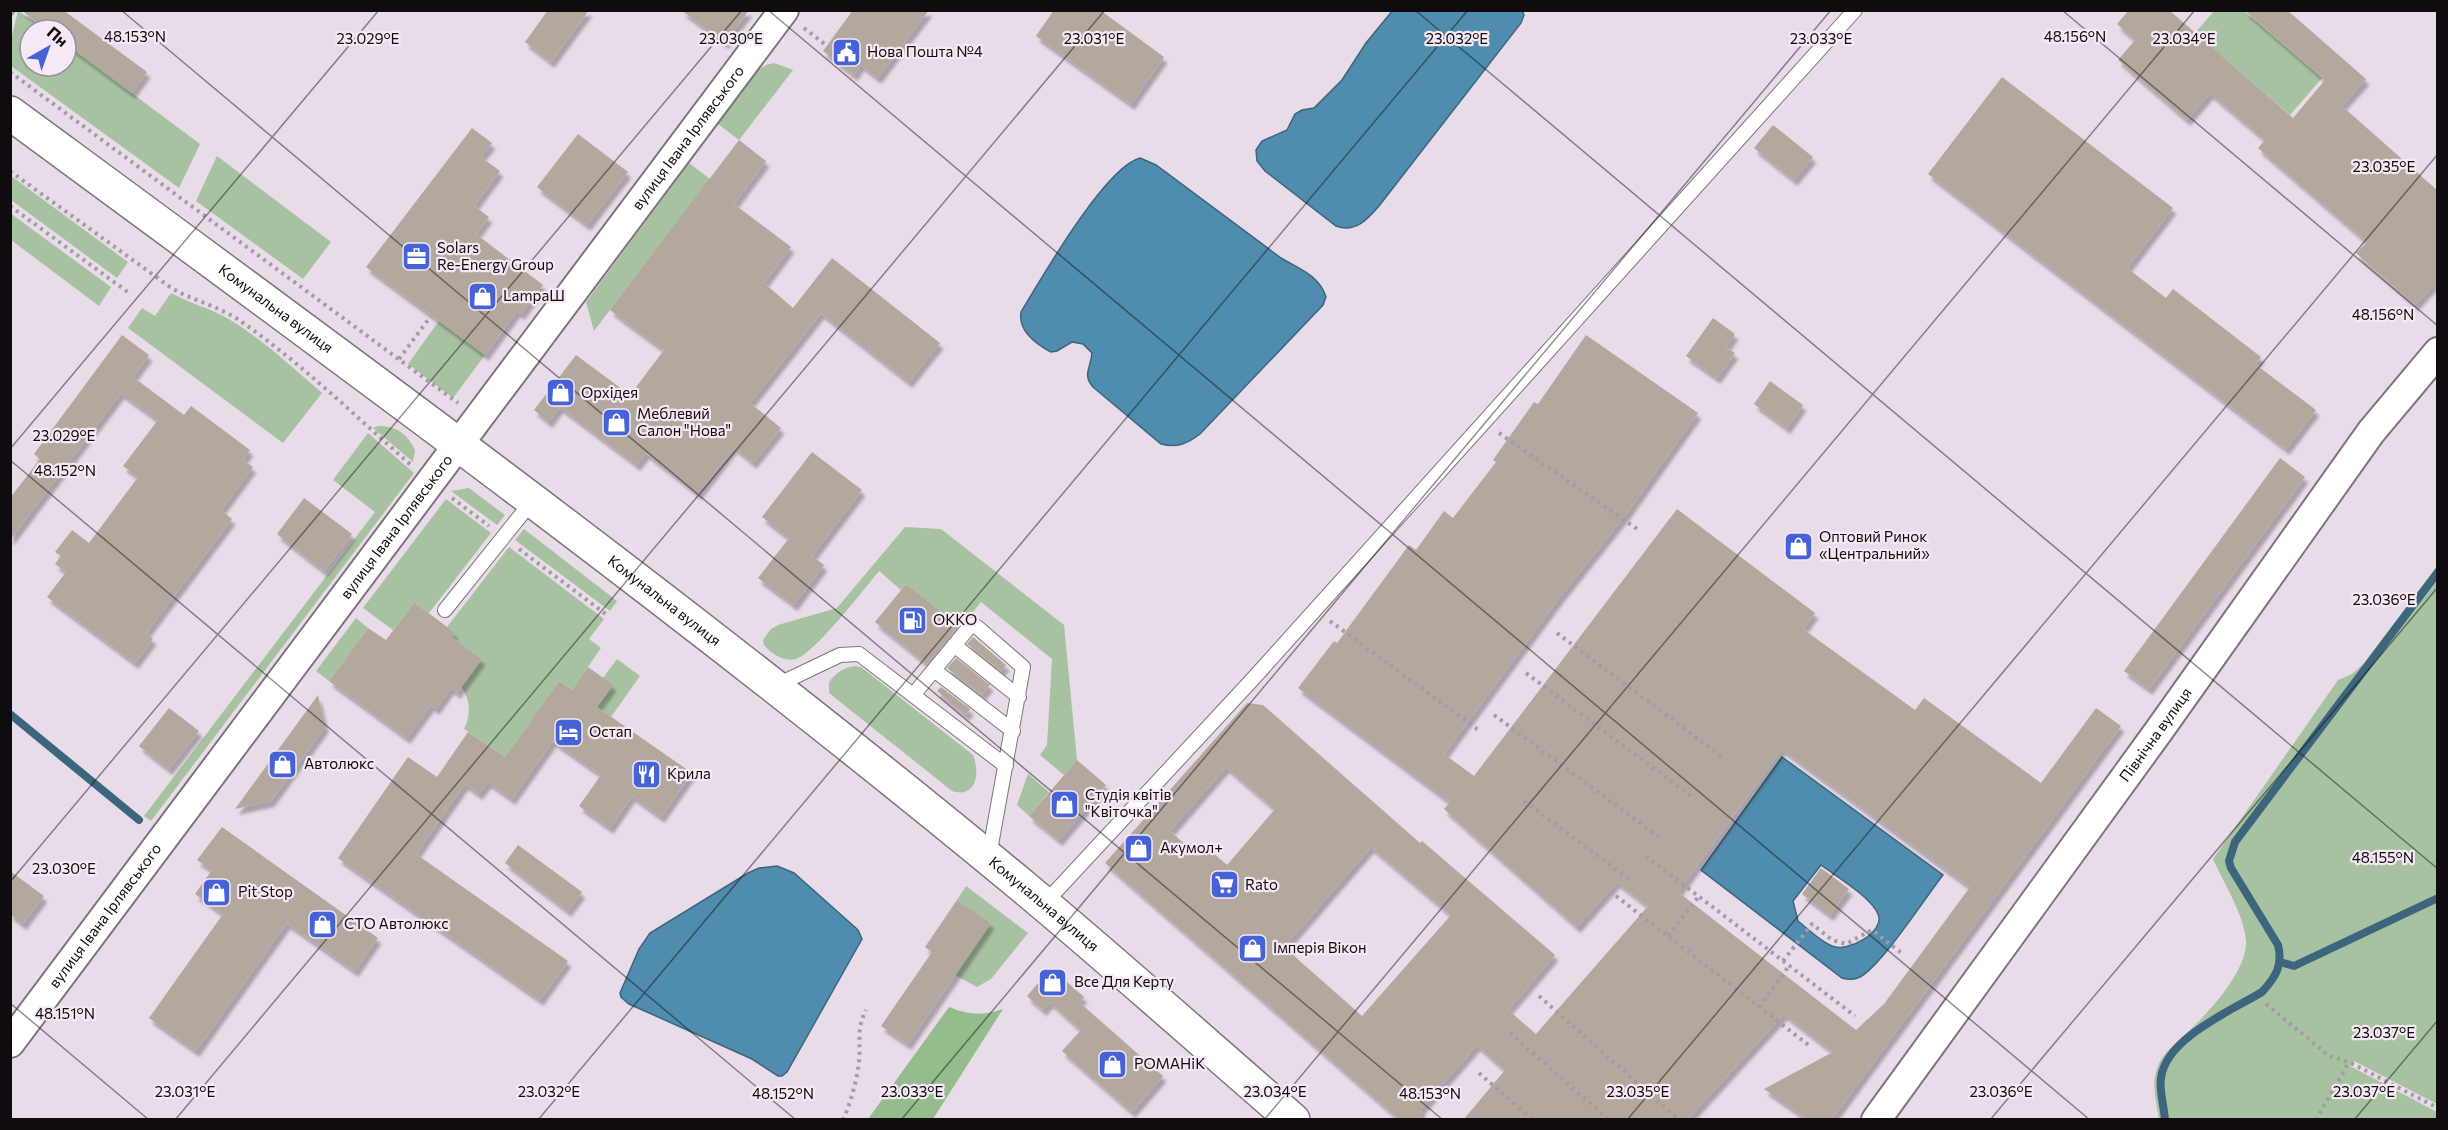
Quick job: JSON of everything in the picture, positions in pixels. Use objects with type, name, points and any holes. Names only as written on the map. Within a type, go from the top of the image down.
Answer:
[{"type":"main road","name":"Комунальна вулиця","points":[[10,113],[469,431],[533,500],[774,687],[1044,904],[1293,1119]]},
{"type":"street","name":"вулиця Івана Ірлявського","points":[[10,1043],[784,10]]},
{"type":"street","name":"Північна вулиця","points":[[1876,1119],[2158,732],[2371,432],[2438,352]]},
{"type":"lane","points":[[1044,904],[1315,609],[1855,10]]},
{"type":"lane","points":[[445,610],[533,500]]},
{"type":"lane","points":[[914,694],[969,627],[977,627],[1022,664],[1024,670],[988,859]]},
{"type":"lane","points":[[954,645],[1019,697]]},
{"type":"lane","points":[[774,687],[840,655],[853,652],[867,658],[1006,766]]},
{"type":"lane","points":[[934,670],[1012,731]]},
{"type":"path","points":[[10,72],[399,359],[469,431]]},
{"type":"path","points":[[10,171],[170,287],[238,320],[289,358],[430,481],[607,615]]},
{"type":"path","points":[[10,206],[129,293]]},
{"type":"path","points":[[399,359],[431,316]]},
{"type":"path","points":[[1484,422],[1637,529]]},
{"type":"path","points":[[1315,609],[1481,732]]},
{"type":"path","points":[[1557,633],[1722,757]]},
{"type":"path","points":[[1526,673],[1692,797]]},
{"type":"path","points":[[1494,716],[1660,838]]},
{"type":"path","points":[[1524,801],[1629,879]]},
{"type":"path","points":[[1646,856],[1855,1016]]},
{"type":"path","points":[[1616,896],[1810,1047]]},
{"type":"path","points":[[1668,936],[1699,896]]},
{"type":"path","points":[[1783,961],[1812,924],[1832,940],[1845,944],[1872,930],[1904,955]]},
{"type":"path","points":[[1759,1007],[1789,966]]},
{"type":"path","points":[[1539,996],[1678,1119]]},
{"type":"path","points":[[2266,1004],[2329,1056],[2349,1062],[2438,1108]]},
{"type":"path","points":[[843,1119],[859,1063],[859,1030],[866,1010]]},
{"type":"path","points":[[1510,1034],[1609,1119]]},
{"type":"path","points":[[2316,1119],[2349,1062]]},
{"type":"path","points":[[1479,1073],[1533,1119]]},
{"type":"green space","points":[[18,11],[29,18],[18,18],[18,71],[11,66],[11,39]]},
{"type":"green space","points":[[2214,11],[2244,11],[2322,78],[2290,115],[2195,33]]},
{"type":"green space","points":[[78,53],[200,144],[179,188],[28,78],[78,78]]},
{"type":"green space","points":[[774,63],[793,70],[739,140],[718,124],[757,71]]},
{"type":"green space","points":[[217,156],[331,242],[303,279],[196,201]]},
{"type":"green space","points":[[689,163],[710,179],[594,331],[586,302]]},
{"type":"green space","points":[[11,176],[128,262],[117,278],[11,200]]},
{"type":"green space","points":[[10,213],[111,287],[99,306],[11,240]]},
{"type":"green space","points":[[171,293],[220,314],[240,326],[276,353],[322,393],[283,443],[128,328],[142,308],[155,316]]},
{"type":"green space","points":[[439,321],[485,355],[453,398],[408,364]]},
{"type":"green space","points":[[378,426],[395,429],[409,439],[415,450],[413,462],[373,428]]},
{"type":"green space","points":[[368,433],[414,473],[151,821],[144,816],[375,512],[333,480]]},
{"type":"green space","points":[[469,488],[505,515],[497,525],[451,491]]},
{"type":"green space","points":[[446,499],[491,533],[429,613],[414,602],[393,630],[363,608]]},
{"type":"green space","points":[[905,527],[941,529],[1064,625],[1077,760],[1064,775],[1040,755],[1047,745],[1052,659],[981,602],[972,613],[950,619],[906,584],[901,590],[879,571],[839,620],[804,655],[791,660],[782,658],[764,645],[763,640],[771,629],[778,625],[837,608]]},
{"type":"green space","points":[[524,529],[617,601],[610,611],[515,540]]},
{"type":"green space","points":[[509,547],[604,619],[589,639],[601,648],[572,690],[559,681],[505,757],[464,729],[469,708],[467,697],[461,687],[482,659],[452,637],[455,633],[447,627]]},
{"type":"green space","points":[[2437,566],[2437,1104],[2354,1061],[2350,1066],[2437,1112],[2437,1119],[2159,1119],[2154,1081],[2160,1063],[2167,1052],[2200,1020],[2227,988],[2235,976],[2245,951],[2246,940],[2241,919],[2213,859],[2338,680],[2352,674],[2364,663]]},
{"type":"green space","points":[[356,618],[368,628],[329,681],[316,671]]},
{"type":"green space","points":[[617,659],[640,676],[611,717],[597,707],[612,685],[603,678]]},
{"type":"green space","points":[[854,666],[861,667],[973,755],[976,776],[971,788],[967,791],[952,791],[829,693],[829,682],[843,670]]},
{"type":"green space","points":[[1028,774],[1049,792],[1029,816],[1017,805]]},
{"type":"green space","points":[[966,886],[1028,933],[991,979],[977,987],[955,975],[991,923],[957,900]]},
{"type":"green space","points":[[949,1007],[976,1014],[1003,1009],[933,1119],[868,1119]]},
{"type":"water","points":[[1393,10],[1522,10],[1524,15],[1521,23],[1379,206],[1360,224],[1343,228],[1336,226],[1265,171],[1257,161],[1256,150],[1262,141],[1287,130],[1295,114],[1314,108],[1342,80],[1366,43]]},
{"type":"water","points":[[1140,158],[1156,165],[1281,258],[1308,273],[1319,283],[1326,297],[1323,305],[1200,434],[1186,443],[1177,445],[1161,444],[1093,387],[1088,378],[1092,353],[1083,344],[1072,342],[1051,352],[1029,336],[1021,319],[1021,312],[1043,275],[1092,202],[1109,181],[1126,166]]},
{"type":"water","points":[[1782,757],[1943,875],[1880,959],[1860,977],[1849,979],[1842,978],[1701,870]],"holes":[[[1821,865],[1861,894],[1878,914],[1879,921],[1876,928],[1855,944],[1832,946],[1798,921],[1793,901]]]},
{"type":"water","points":[[777,866],[794,873],[858,930],[862,939],[787,1072],[782,1076],[778,1076],[752,1059],[629,1004],[620,993],[639,949],[650,933],[748,873],[759,868]]},
{"type":"building","points":[[21,10],[63,10],[74,18],[31,18]]},
{"type":"building","points":[[548,10],[589,10],[551,62],[525,42]]},
{"type":"building","points":[[681,10],[749,10],[725,43]]},
{"type":"building","points":[[853,10],[929,10],[878,78],[861,65],[854,75],[823,51]]},
{"type":"building","points":[[1054,10],[1100,10],[1164,57],[1131,104],[1036,36]]},
{"type":"building","points":[[2129,10],[2169,10],[2293,118],[2325,80],[2244,10],[2287,10],[2366,79],[2342,106],[2438,191],[2438,280],[2415,305],[2356,253],[2367,242],[2258,148],[2265,140],[2210,93],[2187,120],[2118,60],[2135,40],[2117,24]]},
{"type":"building","points":[[78,21],[147,72],[132,93],[78,53]]},
{"type":"building","points":[[2002,77],[2173,208],[2127,268],[2166,298],[2173,289],[2261,357],[2255,364],[2316,410],[2286,449],[1928,174]]},
{"type":"building","points":[[1773,125],[1813,157],[1794,180],[1754,148]]},
{"type":"building","points":[[472,128],[492,143],[481,157],[500,171],[474,206],[489,217],[476,234],[543,285],[521,314],[517,311],[485,355],[366,267]]},
{"type":"building","points":[[578,134],[628,172],[587,225],[537,187]]},
{"type":"building","points":[[739,140],[766,161],[734,204],[791,247],[764,283],[793,308],[832,258],[940,343],[909,382],[821,313],[750,403],[781,428],[753,463],[734,447],[698,494],[646,453],[637,465],[560,407],[549,422],[534,410],[576,355],[630,395],[664,350],[610,310]]},
{"type":"building","points":[[1713,318],[1735,334],[1726,347],[1735,353],[1717,378],[1686,356]]},
{"type":"building","points":[[122,335],[149,355],[133,377],[184,415],[191,406],[250,450],[243,460],[253,467],[221,510],[232,519],[146,633],[153,639],[135,663],[47,597],[66,572],[55,564],[61,556],[55,552],[72,530],[89,543],[138,477],[123,466],[158,420],[121,393],[10,540],[10,498],[40,459],[34,454]]},
{"type":"building","points":[[1586,335],[1698,413],[1627,513],[1560,597],[1444,754],[1474,776],[1677,509],[1815,613],[1803,629],[1915,710],[1924,698],[2041,783],[2096,708],[2121,726],[1832,1119],[1807,1119],[1764,1089],[1833,1052],[1784,1014],[1688,1119],[1464,1119],[1505,1070],[1477,1045],[1422,1108],[1420,1119],[1399,1119],[1105,863],[1247,703],[1263,705],[1420,843],[1422,841],[1555,955],[1508,1010],[1536,1034],[1648,906],[1617,882],[1577,927],[1444,809],[1450,802],[1298,688],[1334,641],[1337,643],[1409,545],[1416,550],[1444,511],[1453,518],[1496,462],[1493,460],[1534,402],[1538,404]],"holes":[[[1782,749],[1970,887],[1884,1004],[1856,1030],[1678,892]],[[1226,767],[1275,809],[1227,865],[1206,847],[1198,856],[1170,831]],[[1371,847],[1451,915],[1362,1016],[1284,947]]]},
{"type":"building","points":[[1770,381],[1803,405],[1787,428],[1754,404]]},
{"type":"building","points":[[812,452],[862,490],[812,556],[824,565],[794,605],[758,578],[789,538],[762,517]]},
{"type":"building","points":[[2280,458],[2305,477],[2149,689],[2124,671]]},
{"type":"building","points":[[304,498],[352,534],[324,571],[277,534]]},
{"type":"building","name":"ОККО","points":[[906,584],[959,626],[927,664],[875,622]]},
{"type":"building","points":[[414,602],[455,633],[452,637],[482,659],[457,693],[451,688],[436,709],[431,705],[407,738],[329,681],[368,628],[386,640]]},
{"type":"building","points":[[973,637],[1006,665],[1001,671],[967,644]]},
{"type":"building","points":[[956,658],[990,685],[982,695],[947,668]]},
{"type":"building","points":[[588,667],[613,685],[597,707],[692,773],[661,817],[632,796],[610,828],[579,806],[601,775],[553,741],[512,799],[488,782],[479,794],[465,784],[416,854],[568,961],[540,1000],[338,858],[408,757],[437,777],[468,732],[505,757],[559,681],[572,690]]},
{"type":"building","points":[[941,687],[970,709],[966,715],[937,691]]},
{"type":"building","name":"Автолюкс","points":[[318,695],[325,727],[271,801],[235,809]]},
{"type":"building","points":[[169,708],[199,731],[169,769],[139,746]]},
{"type":"building","name":"Студія квітів \"Квіточка\"","points":[[1077,760],[1106,785],[1059,840],[1029,816]]},
{"type":"building","points":[[222,827],[378,938],[355,971],[287,923],[196,1051],[149,1018],[223,914],[195,894],[212,870],[197,860]]},
{"type":"building","points":[[518,845],[582,892],[568,911],[505,863]]},
{"type":"building","points":[[1821,868],[1849,889],[1830,915],[1802,894]]},
{"type":"building","points":[[10,871],[44,896],[23,924],[10,914]]},
{"type":"building","points":[[957,900],[991,923],[908,1044],[881,1026],[932,952],[925,947]]},
{"type":"building","name":"РОМАНіК","points":[[1051,968],[1084,997],[1079,1002],[1163,1076],[1132,1112],[1062,1051],[1081,1030],[1050,1002],[1043,1010],[1027,996]]},
{"type":"waterway","points":[[2165,1120],[2161,1078],[2175,1050],[2202,1027],[2262,992],[2275,976],[2279,965],[2278,945],[2231,868],[2229,861],[2235,842],[2438,572]]},
{"type":"waterway","points":[[10,714],[139,820]]},
{"type":"waterway","points":[[2280,962],[2294,966],[2438,898]]},
{"type":"place","name":"Нова Пошта №4","points":[[846,52]]},
{"type":"place","name":"Solars Re-Energy Group","points":[[416,257]]},
{"type":"place","name":"LampaШ","points":[[482,296]]},
{"type":"place","name":"Орхідея","points":[[560,393]]},
{"type":"place","name":"Меблевий Салон \"Нова\"","points":[[616,423]]},
{"type":"place","name":"Оптовий Ринок «Центральний»","points":[[1798,546]]},
{"type":"place","name":"ОККО","points":[[912,620]]},
{"type":"place","name":"Остап","points":[[568,732]]},
{"type":"place","name":"Автолюкс","points":[[283,764]]},
{"type":"place","name":"Крила","points":[[646,774]]},
{"type":"place","name":"Студія квітів \"Квіточка\"","points":[[1064,804]]},
{"type":"place","name":"Акумол+","points":[[1139,848]]},
{"type":"place","name":"Rato","points":[[1224,885]]},
{"type":"place","name":"Pit Stop","points":[[217,892]]},
{"type":"place","name":"СТО Автолюкс","points":[[323,924]]},
{"type":"place","name":"Імперія Вікон","points":[[1252,948]]},
{"type":"place","name":"Все Для Керту","points":[[1053,982]]},
{"type":"place","name":"РОМАНіК","points":[[1113,1064]]}]
